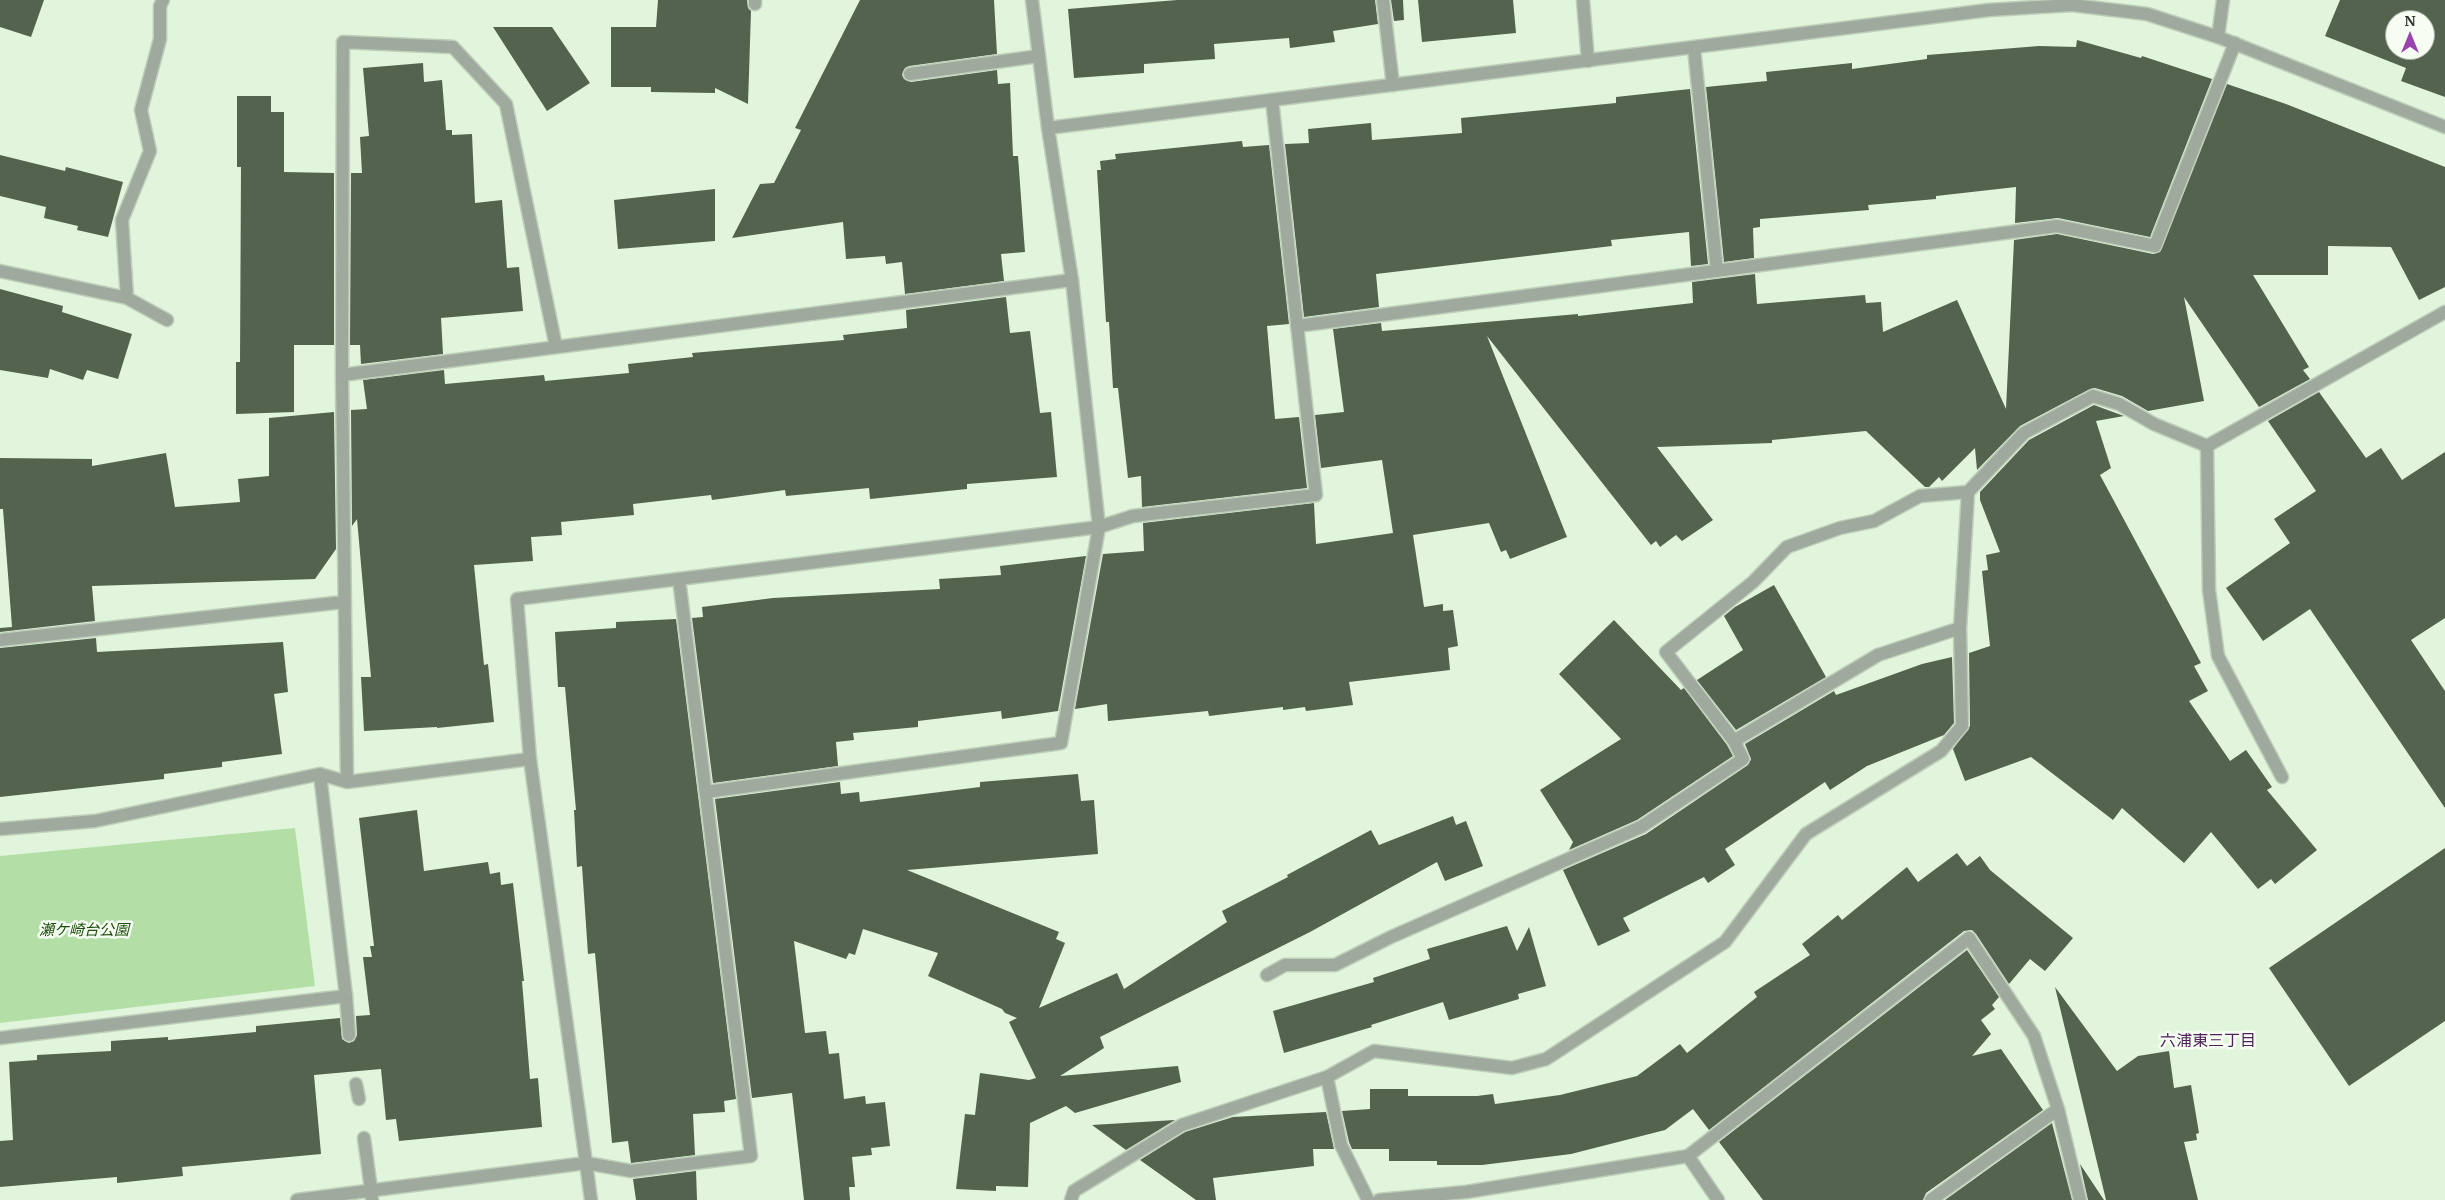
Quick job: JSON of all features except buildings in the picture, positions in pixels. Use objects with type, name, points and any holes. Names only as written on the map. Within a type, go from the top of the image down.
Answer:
[{"type":"street","points":[[127,298],[122,220],[150,151],[141,110],[160,39],[160,6],[163,0]]},
{"type":"street","points":[[706,792],[1061,743],[1099,527],[1072,280],[1048,128],[1032,0]]},
{"type":"street","points":[[1383,0],[1393,85]]},
{"type":"street","points":[[1582,0],[1588,61]]},
{"type":"street","points":[[2218,37],[2223,0]]},
{"type":"street","points":[[1048,128],[1989,10],[2072,5],[2147,14],[2218,37],[2445,127]]},
{"type":"street","points":[[347,782],[342,375],[343,42],[453,47],[506,104],[556,347]]},
{"type":"street","points":[[1297,326],[2057,226],[2155,246],[2235,43]]},
{"type":"street","points":[[1694,48],[1717,271]]},
{"type":"street","points":[[910,74],[1039,56]]},
{"type":"street","points":[[591,1200],[530,759],[517,599],[1099,527],[1133,516],[1316,495],[1272,100]]},
{"type":"street","points":[[0,271],[127,298],[167,320]]},
{"type":"street","points":[[342,375],[1072,280]]},
{"type":"street","points":[[2207,446],[2445,312]]},
{"type":"street","points":[[1071,1200],[1074,1191],[1182,1125],[1328,1077],[1374,1051],[1512,1068],[1546,1059],[1725,942],[1806,834],[1941,751],[1962,726],[1960,628],[1968,492],[2024,433],[2093,396],[2119,404],[2154,424],[2207,446]]},
{"type":"street","points":[[2207,446],[2209,590],[2218,656],[2282,777]]},
{"type":"street","points":[[1267,976],[1285,965],[1334,965],[1391,937],[1641,827],[1742,759],[1734,741],[1666,652],[1753,582],[1787,547],[1840,528],[1874,521],[1920,496],[1968,492]]},
{"type":"street","points":[[297,1200],[372,1195],[586,1164],[631,1171],[751,1156],[678,579]]},
{"type":"street","points":[[0,640],[344,602]]},
{"type":"street","points":[[1734,741],[1878,655],[1960,628]]},
{"type":"street","points":[[0,829],[95,821],[320,774],[347,782],[530,759]]},
{"type":"street","points":[[320,774],[349,1035]]},
{"type":"street","points":[[1379,1200],[1466,1192],[1688,1156],[1969,938],[2034,1036],[2058,1109],[2080,1200]]},
{"type":"street","points":[[0,1038],[346,996]]},
{"type":"street","points":[[1328,1077],[1341,1146],[1368,1200]]},
{"type":"street","points":[[356,1084],[358,1099]]},
{"type":"street","points":[[1931,1200],[2058,1109]]},
{"type":"street","points":[[364,1138],[372,1195]]},
{"type":"street","points":[[1688,1156],[1718,1200]]},
{"type":"green space","name":"瀬ケ崎台公園","points":[[295,828],[315,986],[0,1023],[0,856]]},
{"type":"district","name":"六浦東三丁目","points":[[2208,1041]]}]
